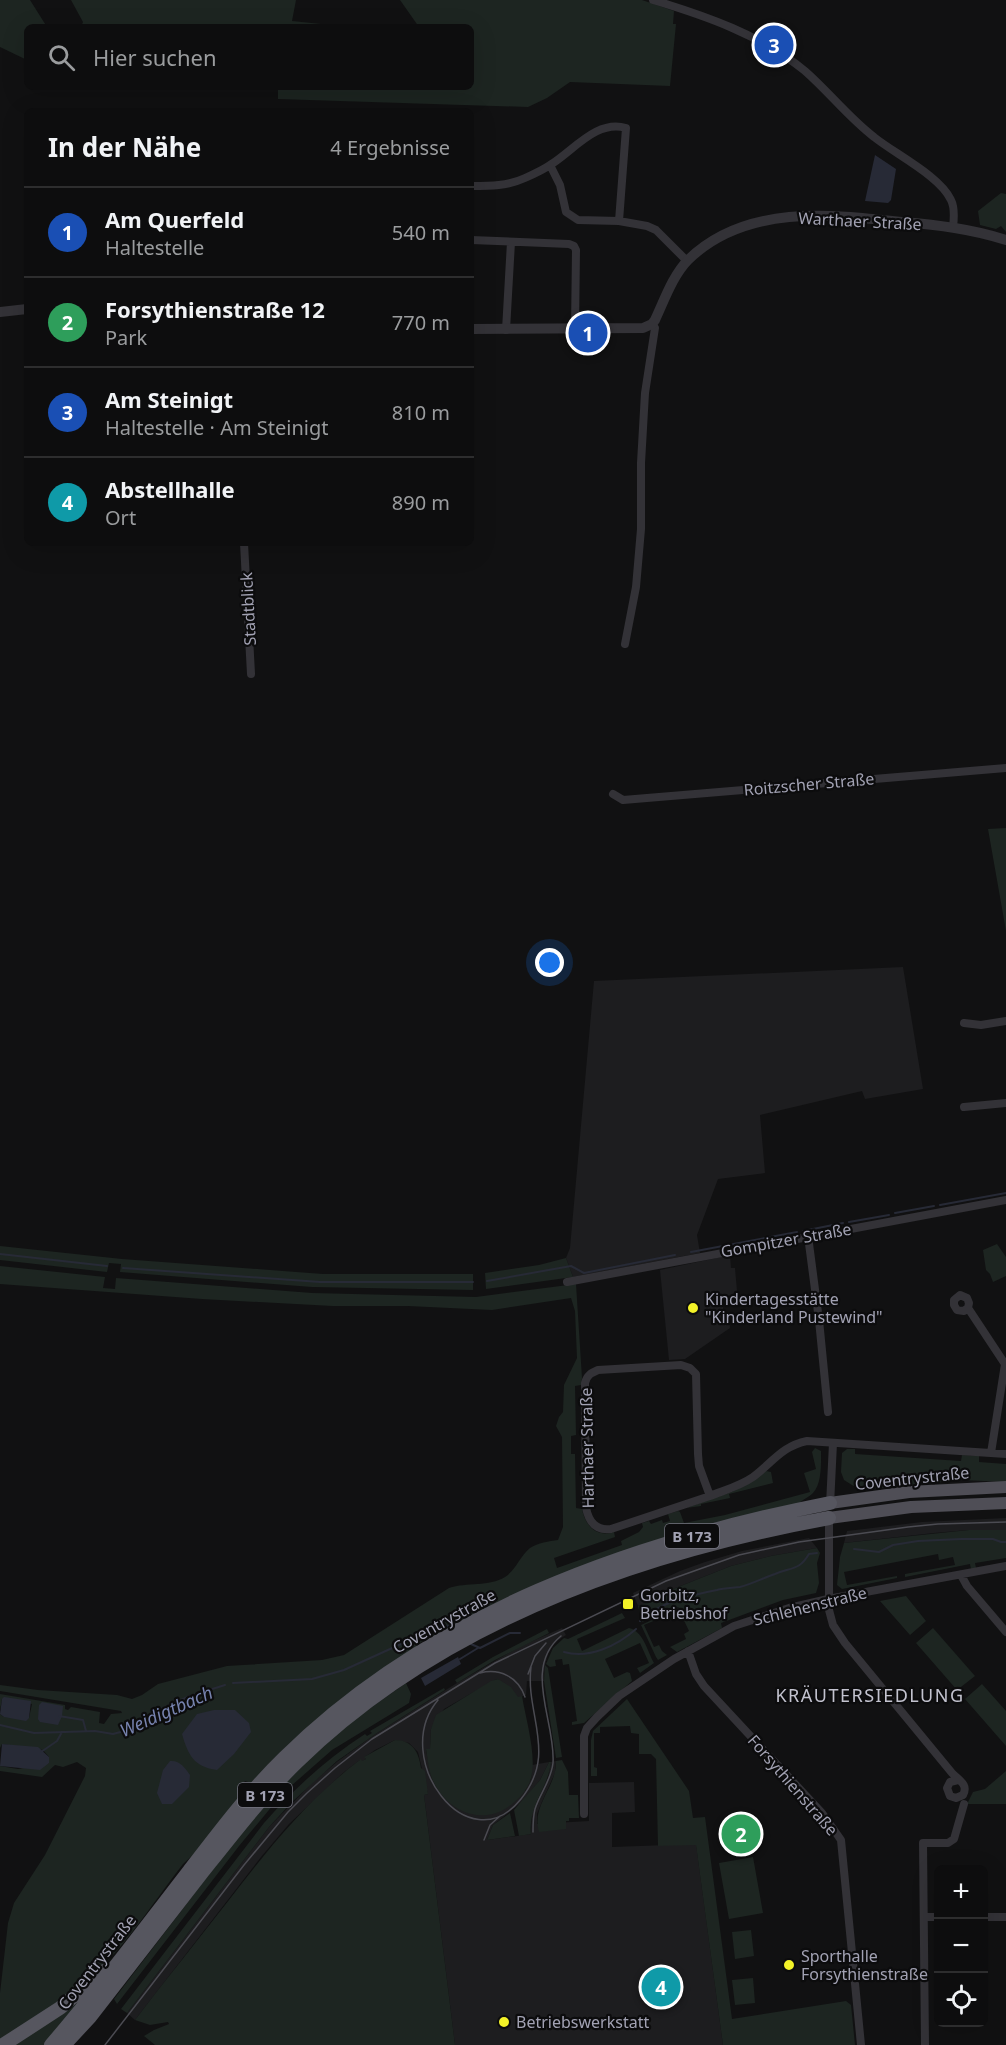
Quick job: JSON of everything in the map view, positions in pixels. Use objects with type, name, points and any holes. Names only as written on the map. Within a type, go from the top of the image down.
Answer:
[{"type":"highway","name":"Coventrystraße","points":[[51,2045],[76,2017],[254,1790],[284,1758],[351,1700],[397,1665],[503,1606],[584,1573],[696,1534],[830,1503]]},
{"type":"highway","name":"Coventrystraße","points":[[64,2045],[90,2017],[263,1797],[333,1729],[358,1708],[405,1675],[459,1643],[510,1618],[608,1577],[701,1547],[829,1518]]},
{"type":"highway","points":[[3,2045],[60,2008],[128,1950]]},
{"type":"highway","points":[[74,2045],[90,2017]]},
{"type":"main road","name":"Coventrystraße","points":[[830,1503],[909,1492],[1006,1487]]},
{"type":"main road","name":"Coventrystraße","points":[[829,1518],[911,1507],[1006,1503]]},
{"type":"street","points":[[653,0],[735,28],[803,70],[875,138],[928,174],[944,190],[952,201],[953,227]]},
{"type":"street","points":[[474,186],[504,186],[524,179],[550,165],[596,132],[620,126],[627,128],[619,221]]},
{"type":"street","points":[[474,329],[635,330],[643,328],[652,324],[687,261],[656,230],[647,226],[619,221],[578,220],[566,212],[560,185],[550,165]]},
{"type":"street","name":"Warthaer Straße","points":[[687,261],[724,235],[783,217],[834,216],[953,227],[1006,240]]},
{"type":"street","points":[[474,240],[568,243],[574,246],[576,250],[575,329]]},
{"type":"street","points":[[506,330],[511,242]]},
{"type":"street","points":[[0,312],[24,309]]},
{"type":"street","points":[[625,644],[636,587],[641,529],[645,393],[655,328],[652,324]]},
{"type":"street","name":"Stadtblick","points":[[244,546],[251,674]]},
{"type":"street","name":"Roitzscher Straße","points":[[613,794],[623,800],[1006,768]]},
{"type":"street","points":[[964,1023],[981,1025],[1006,1022]]},
{"type":"street","points":[[964,1107],[1006,1103]]},
{"type":"street","name":"Gompitzer Straße","points":[[567,1282],[1006,1200]]},
{"type":"street","points":[[808,1236],[828,1412]]},
{"type":"street","points":[[968,1308],[1005,1364],[991,1453]]},
{"type":"street","name":"Harthaer Straße","points":[[710,1496],[699,1466],[698,1380],[693,1370],[681,1365],[598,1370],[588,1374],[585,1383],[586,1508],[590,1521],[596,1527],[606,1530],[710,1496],[740,1485],[795,1443],[807,1441],[1006,1454]]},
{"type":"street","points":[[833,1443],[828,1599],[833,1624],[845,1643],[958,1780]]},
{"type":"street","name":"Schlehenstraße","points":[[584,1814],[584,1736],[587,1728],[619,1696],[664,1665],[734,1626],[789,1608],[1006,1566]]},
{"type":"street","points":[[961,1575],[967,1586],[1006,1632]]},
{"type":"street","name":"Forsythienstraße","points":[[688,1651],[696,1674],[704,1686],[822,1813],[841,1840],[861,2045]]},
{"type":"street","points":[[925,2045],[923,1843],[948,1843],[954,1839],[964,1804]]},
{"type":"street","points":[[924,1917],[934,1917]]},
{"type":"street","points":[[988,1917],[1006,1917]]},
{"type":"shaded area","points":[[0,0],[30,0],[45,24],[24,24],[24,59],[0,47]]},
{"type":"shaded area","points":[[71,0],[296,0],[292,21],[321,24],[82,24]]},
{"type":"shaded area","points":[[400,0],[642,0],[674,11],[673,24],[676,24],[670,86],[570,82],[547,98],[528,107],[278,99],[278,90],[474,90],[474,24],[417,24]]},
{"type":"shaded area","points":[[1001,193],[1006,194],[1006,232],[1001,226],[996,229],[980,225],[978,211]]},
{"type":"shaded area","points":[[1006,828],[1006,931],[988,829]]},
{"type":"shaded area","points":[[903,967],[923,1089],[865,1099],[862,1091],[760,1115],[765,1173],[718,1179],[697,1235],[700,1253],[573,1277],[566,1258],[570,1248],[594,981]]},
{"type":"shaded area","points":[[997,1244],[1006,1257],[1006,1276],[993,1282],[986,1270],[983,1250]]},
{"type":"shaded area","points":[[0,1246],[122,1259],[323,1274],[473,1274],[473,1290],[312,1287],[120,1272],[121,1264],[109,1263],[107,1272],[0,1260]]},
{"type":"shaded area","name":"Kindertagesstätte \"Kinderland Pustewind\"","points":[[730,1255],[731,1268],[735,1268],[737,1291],[725,1300],[723,1312],[729,1319],[730,1328],[685,1359],[669,1360],[660,1270]]},
{"type":"shaded area","points":[[566,1258],[573,1277],[486,1289],[485,1273],[539,1265]]},
{"type":"shaded area","points":[[0,1266],[105,1277],[103,1288],[115,1289],[116,1278],[312,1293],[476,1297],[576,1284],[582,1378],[581,1385],[575,1386],[576,1435],[571,1436],[571,1454],[575,1454],[576,1508],[582,1509],[592,1529],[602,1533],[614,1532],[615,1537],[554,1558],[557,1568],[622,1545],[621,1541],[639,1532],[643,1527],[642,1523],[670,1521],[668,1514],[680,1512],[684,1523],[725,1515],[810,1492],[804,1473],[816,1469],[812,1452],[815,1448],[821,1451],[819,1479],[813,1493],[798,1505],[428,1642],[426,1639],[417,1645],[418,1648],[251,1783],[245,1781],[242,1785],[246,1790],[196,1852],[183,1864],[109,1960],[80,1987],[0,2042],[0,1993],[8,1923],[14,1903],[45,1855],[85,1776],[86,1768],[77,1762],[63,1767],[55,1765],[42,1777],[0,1771],[0,1766],[18,1769],[49,1763],[49,1757],[43,1750],[2,1744],[0,1748],[0,1714],[4,1717],[29,1718],[32,1704],[2,1699],[0,1710],[0,1694],[65,1705],[65,1709],[68,1710],[71,1707],[100,1712],[99,1723],[104,1724],[111,1714],[122,1713],[0,1691],[0,1685],[117,1695],[132,1699],[158,1684],[227,1666],[322,1660],[344,1655],[449,1588],[492,1582],[505,1577],[530,1548],[544,1542],[558,1540],[563,1527],[562,1437],[556,1426],[563,1412],[564,1385],[577,1358],[575,1311],[571,1298],[492,1310],[408,1306],[333,1306],[202,1299],[0,1284]]},
{"type":"shaded area","points":[[847,1449],[855,1449],[855,1454],[961,1461],[962,1455],[979,1456],[979,1462],[1006,1464],[1006,1482],[962,1480],[860,1490],[844,1480],[841,1472],[842,1453]]},
{"type":"shaded area","points":[[766,1471],[771,1472],[773,1483],[729,1494],[730,1498],[686,1508],[734,1491]]},
{"type":"shaded area","points":[[1006,1518],[1006,1530],[969,1530],[844,1543],[847,1531],[922,1522]]},
{"type":"shaded area","points":[[969,1530],[1006,1530],[1006,1558],[975,1563],[976,1568],[971,1569],[970,1564],[905,1577],[905,1574],[955,1565],[953,1557],[939,1560],[938,1554],[844,1572],[847,1585],[897,1576],[897,1578],[842,1589],[837,1585],[844,1543]]},
{"type":"shaded area","points":[[809,1538],[817,1548],[731,1566],[653,1597],[654,1600],[638,1606],[633,1593],[705,1562],[742,1551]]},
{"type":"shaded area","points":[[817,1548],[820,1553],[817,1563],[819,1583],[816,1593],[783,1600],[721,1623],[722,1628],[677,1652],[670,1647],[686,1639],[684,1634],[689,1631],[679,1610],[644,1625],[654,1647],[659,1645],[667,1655],[658,1660],[641,1625],[679,1608],[642,1622],[638,1606],[653,1600],[653,1597],[731,1566]]},
{"type":"shaded area","points":[[906,1596],[926,1621],[910,1635],[880,1601]]},
{"type":"shaded area","points":[[622,1613],[625,1618],[577,1639],[582,1651],[629,1628],[641,1637],[654,1663],[640,1673],[637,1668],[649,1663],[640,1643],[605,1659],[614,1678],[627,1672],[630,1673],[632,1681],[584,1723],[572,1725],[572,1722],[577,1721],[569,1664],[563,1665],[562,1659],[555,1660],[556,1666],[550,1667],[546,1664],[553,1648],[564,1638],[568,1639]]},
{"type":"shaded area","points":[[562,1628],[566,1635],[555,1642],[548,1654],[544,1681],[527,1681],[526,1695],[518,1698],[498,1679],[444,1709],[431,1729],[430,1749],[426,1750],[435,1785],[443,1795],[525,1791],[531,1779],[532,1765],[549,1762],[540,1780],[523,1801],[493,1825],[487,1840],[531,1834],[532,1811],[548,1777],[551,1762],[556,1761],[555,1773],[537,1814],[537,1824],[589,1821],[589,1783],[634,1782],[635,1812],[612,1813],[612,1847],[696,1844],[723,2045],[455,2045],[424,1795],[428,1794],[418,1752],[409,1743],[395,1740],[375,1750],[362,1762],[360,1760],[343,1773],[289,1824],[135,2020],[127,2013],[269,1827],[313,1782],[377,1733],[457,1683],[519,1647]]},
{"type":"shaded area","points":[[933,1628],[975,1676],[957,1690],[916,1643]]},
{"type":"shaded area","points":[[547,1629],[549,1633],[495,1660],[457,1683],[455,1680],[493,1657]]},
{"type":"shaded area","points":[[545,1665],[548,1668],[562,1757],[556,1758],[544,1681]]},
{"type":"shaded area","points":[[498,1679],[511,1687],[518,1697],[522,1696],[532,1749],[531,1778],[528,1787],[508,1807],[488,1815],[477,1815],[458,1809],[441,1794],[431,1776],[426,1749],[430,1749],[431,1729],[436,1715]]},
{"type":"shaded area","points":[[406,1683],[411,1694],[409,1703],[332,1750],[283,1793],[239,1846],[117,2004],[114,1999],[266,1800],[335,1733]]},
{"type":"shaded area","points":[[982,1684],[1006,1711],[1006,1746],[965,1699]]},
{"type":"shaded area","points":[[444,1688],[445,1690],[337,1761],[292,1802],[269,1827],[127,2013],[121,2009],[264,1823],[287,1798],[324,1764],[365,1734],[367,1736],[372,1733],[370,1731]]},
{"type":"shaded area","points":[[627,1699],[689,1791],[693,1818],[705,1817],[732,2019],[846,2001],[851,2005],[855,2045],[723,2045],[696,1845],[658,1846],[656,1759],[651,1754],[639,1754],[639,1734],[631,1733],[630,1726],[600,1727],[600,1733],[594,1733],[594,1767],[597,1768],[597,1776],[591,1776],[593,1731]]},
{"type":"shaded area","points":[[395,1740],[406,1742],[414,1748],[421,1768],[425,1771],[428,1794],[424,1795],[455,2045],[155,2045],[144,2036],[169,2024],[168,2022],[150,2025],[135,2020],[244,1880],[290,1825],[323,1791],[361,1759],[362,1761],[366,1759],[364,1757]]},
{"type":"shaded area","points":[[562,1760],[568,1772],[569,1795],[578,1795],[579,1818],[569,1818],[569,1821],[566,1821],[566,1829],[539,1832],[538,1813],[553,1779],[556,1761]]},
{"type":"shaded area","points":[[551,1762],[549,1772],[532,1814],[531,1834],[519,1836],[514,1810],[540,1780]]},
{"type":"shaded area","points":[[1006,1771],[1006,1804],[967,1804],[973,1792],[985,1789]]},
{"type":"shaded area","points":[[510,1813],[515,1836],[487,1840],[493,1825]]},
{"type":"shaded area","points":[[753,1857],[763,1913],[729,1919],[719,1863]]},
{"type":"shaded area","points":[[751,1930],[754,1956],[735,1959],[732,1932]]},
{"type":"shaded area","points":[[753,1978],[755,2003],[735,2005],[732,1980]]},
{"type":"shaded area","points":[[91,1987],[45,2045],[10,2045]]},
{"type":"water","points":[[875,155],[896,169],[891,200],[888,203],[865,201]]},
{"type":"water","points":[[458,1657],[461,1664],[425,1686],[421,1678]]},
{"type":"water","points":[[4,1697],[31,1701],[29,1718],[26,1721],[4,1717],[0,1714]]},
{"type":"water","points":[[42,1702],[63,1706],[58,1725],[40,1722],[38,1719],[39,1705]]},
{"type":"water","points":[[214,1710],[235,1710],[249,1723],[251,1732],[234,1754],[217,1770],[203,1766],[193,1759],[182,1734],[197,1714]]},
{"type":"water","points":[[2,1744],[38,1747],[49,1757],[49,1763],[40,1770],[0,1766]]},
{"type":"water","points":[[170,1761],[179,1763],[188,1772],[189,1787],[172,1804],[162,1804],[157,1793],[163,1770]]},
{"type":"waterway","points":[[940,1205],[1006,1193]]},
{"type":"waterway","points":[[895,1213],[934,1206]]},
{"type":"waterway","points":[[849,1222],[889,1215]]},
{"type":"waterway","points":[[803,1231],[843,1223]]},
{"type":"waterway","points":[[691,1252],[797,1232]]},
{"type":"waterway","points":[[0,1254],[107,1266]]},
{"type":"waterway","points":[[487,1281],[571,1266],[584,1273],[675,1255]]},
{"type":"waterway","points":[[123,1268],[320,1282],[473,1282]]},
{"type":"waterway","name":"Weidigtbach","points":[[854,1549],[879,1552],[893,1545],[918,1541],[961,1539],[993,1539],[1006,1542]]},
{"type":"waterway","name":"Weidigtbach","points":[[640,1621],[648,1614],[676,1600],[744,1586],[794,1568],[802,1563],[809,1554],[817,1553]]},
{"type":"waterway","name":"Weidigtbach","points":[[233,1683],[312,1679],[344,1670],[423,1634],[439,1623],[450,1627]]},
{"type":"waterway","name":"Weidigtbach","points":[[564,1652],[573,1654],[593,1652],[611,1646],[636,1629]]},
{"type":"waterway","name":"Weidigtbach","points":[[471,1644],[480,1648],[510,1633],[520,1633]]},
{"type":"waterway","points":[[460,1659],[478,1648]]},
{"type":"waterway","name":"Weidigtbach","points":[[0,1725],[34,1733],[95,1731],[113,1734],[128,1730],[152,1713],[190,1696],[225,1685]]},
{"type":"waterway","points":[[59,1716],[83,1720],[86,1731]]},
{"type":"waterway","points":[[41,1752],[57,1741],[62,1732]]},
{"type":"tram line","points":[[105,2045],[244,1865],[307,1793],[372,1739],[495,1663],[666,1581],[739,1555],[799,1542],[908,1527],[1006,1522]]},
{"type":"tram line","points":[[533,1832],[535,1809],[550,1776],[553,1763],[553,1747],[542,1679],[544,1664],[550,1649],[561,1636]]},
{"type":"tram line","points":[[528,1674],[535,1656],[546,1643]]},
{"type":"tram line","points":[[438,1700],[425,1724],[423,1749],[429,1774],[441,1796],[459,1812],[479,1820],[500,1816],[521,1799],[532,1782],[537,1766],[539,1750],[530,1685],[531,1667]]},
{"type":"tram line","points":[[480,1673],[501,1673],[513,1679],[525,1697]]},
{"type":"tram line","points":[[484,1840],[490,1825],[500,1816]]},
{"type":"place","name":"Am Steinigt","points":[[774,45]]},
{"type":"place","name":"Am Querfeld","points":[[588,333]]},
{"type":"place","name":"Kindertagesstätte \"Kinderland Pustewind\"","points":[[693,1308]]},
{"type":"place","name":"Gorbitz, Betriebshof","points":[[628,1604]]},
{"type":"place","name":"Forsythienstraße 12","points":[[741,1834]]},
{"type":"place","name":"Sporthalle Forsythienstraße","points":[[789,1965]]},
{"type":"place","name":"Abstellhalle","points":[[661,1987]]},
{"type":"place","name":"Betriebswerkstatt","points":[[504,2022]]},
{"type":"district","name":"KRÄUTERSIEDLUNG","points":[[870,1695]]}]
